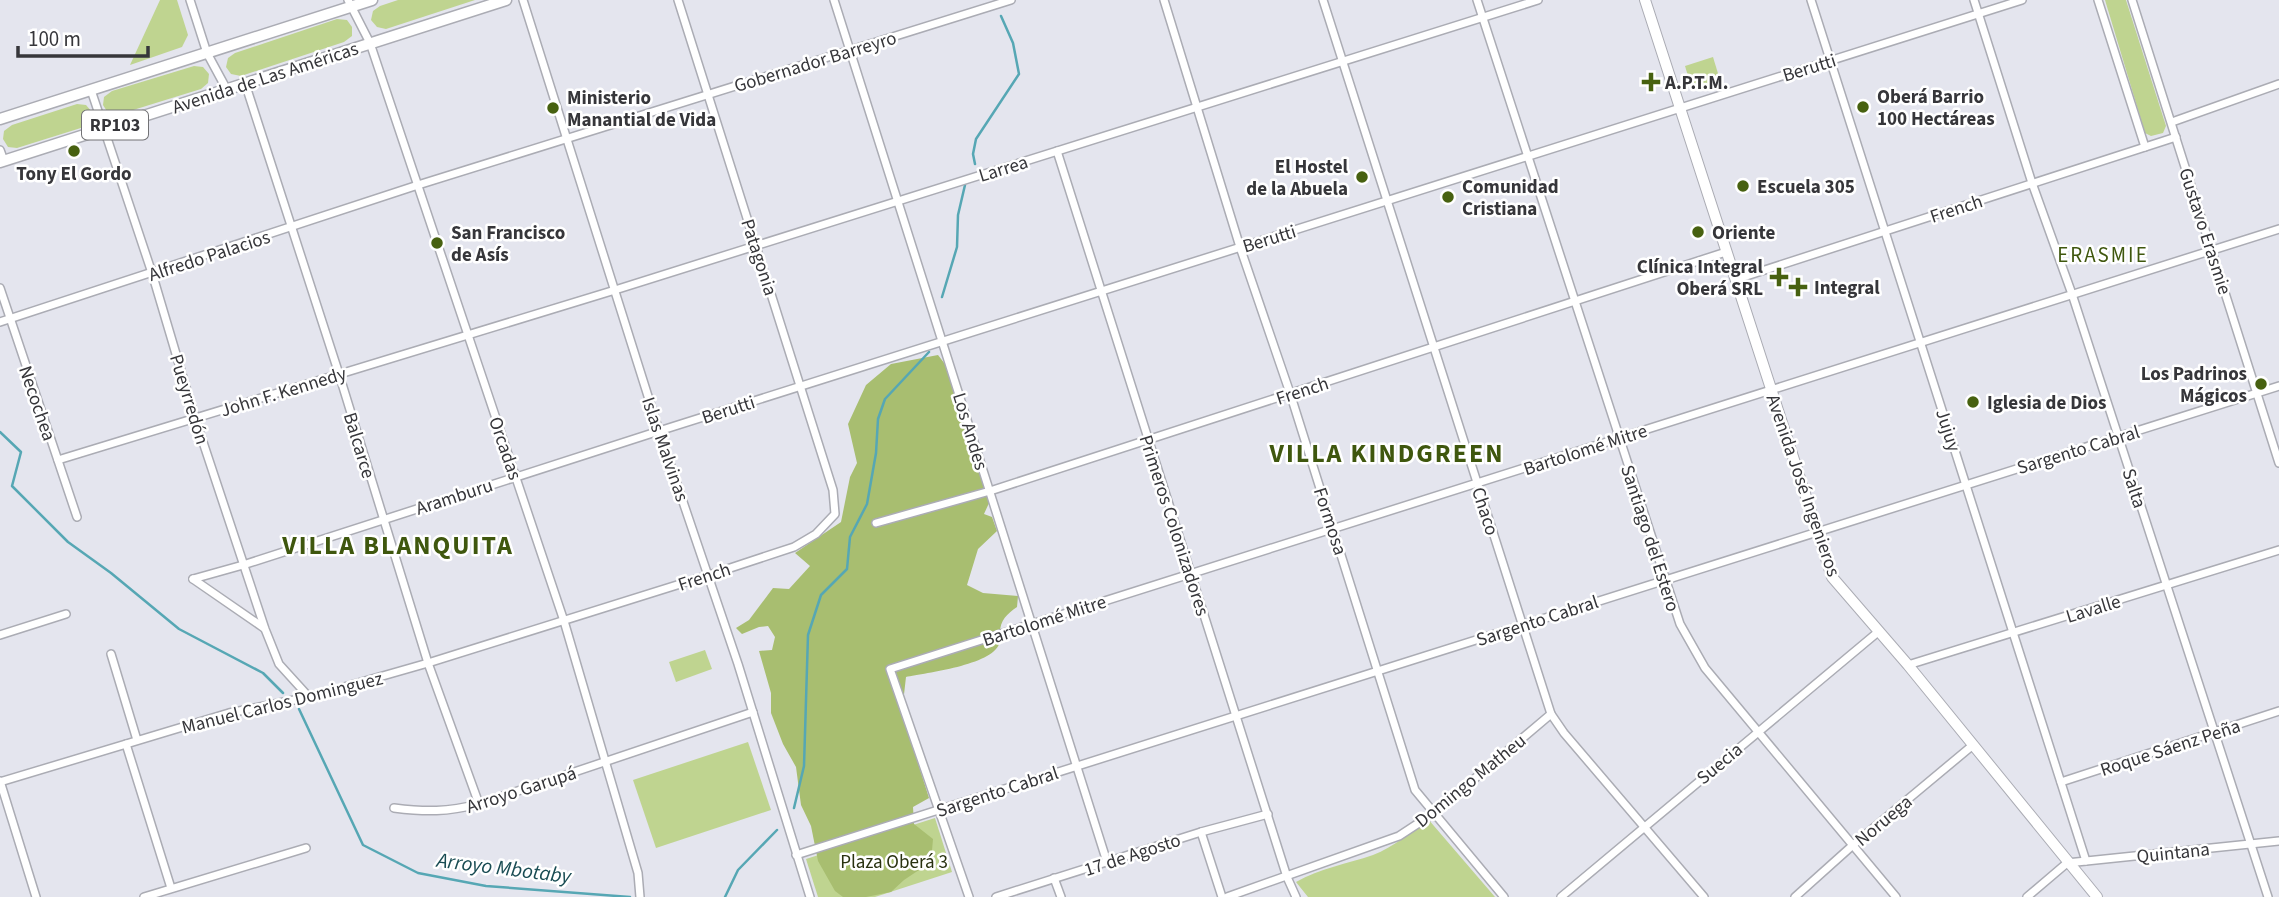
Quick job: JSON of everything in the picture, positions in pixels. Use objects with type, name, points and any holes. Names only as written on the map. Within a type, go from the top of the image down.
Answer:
[{"type":"main road","name":"RP103","points":[[0,119],[349,4],[372,0]]},
{"type":"main road","name":"RP103","points":[[370,43],[506,0]]},
{"type":"main road","name":"Avenida José Ingenieros","points":[[1645,0],[1832,577],[1908,665],[2097,897]]},
{"type":"main road","name":"Avenida de Las Américas","points":[[2,162],[370,43]]},
{"type":"street","points":[[190,0],[207,53],[227,90]]},
{"type":"street","name":"Islas Malvinas","points":[[523,0],[810,897]]},
{"type":"street","name":"Patagonia","points":[[678,0],[833,490],[835,514]]},
{"type":"street","name":"Los Andes","points":[[834,0],[1107,863]]},
{"type":"street","name":"Gobernador Barreyro","points":[[418,185],[1011,0]]},
{"type":"street","name":"Formosa","points":[[1164,0],[1240,247],[1290,393],[1415,790],[1504,897]]},
{"type":"street","name":"Chaco","points":[[1323,0],[1551,714],[1704,897]]},
{"type":"street","name":"Santiago del Estero","points":[[1477,0],[1663,579],[1680,624],[1705,668],[1896,897]]},
{"type":"street","name":"Larrea","points":[[468,334],[1538,0]]},
{"type":"street","name":"Jujuy","points":[[1811,0],[2087,861]]},
{"type":"street","name":"Salta","points":[[1974,0],[2269,897]]},
{"type":"street","name":"Berutti","points":[[516,477],[2022,0]]},
{"type":"street","points":[[2098,0],[2145,147]]},
{"type":"street","name":"Gustavo Erasmie","points":[[2132,0],[2279,463]]},
{"type":"street","name":"Orcadas","points":[[349,4],[370,43],[564,621],[638,873],[640,897]]},
{"type":"street","name":"Balcarce","points":[[245,83],[428,663],[479,804]]},
{"type":"street","points":[[2172,122],[2279,84]]},
{"type":"street","name":"Pueyrredón","points":[[91,90],[265,629],[279,664],[309,697]]},
{"type":"street","name":"French","points":[[1737,279],[2176,137]]},
{"type":"street","points":[[0,150],[2,162]]},
{"type":"street","name":"Primeros Colonizadores","points":[[1057,151],[1287,877],[1296,897]]},
{"type":"street","name":"Alfredo Palacios","points":[[0,321],[418,185]]},
{"type":"street","name":"Bartolomé Mitre","points":[[939,809],[890,669],[2279,229]]},
{"type":"street","name":"French","points":[[876,523],[990,491],[1726,252]]},
{"type":"street","name":"Necochea","points":[[0,288],[77,517]]},
{"type":"street","name":"John F. Kennedy","points":[[58,460],[468,334]]},
{"type":"street","name":"Sargento Cabral","points":[[796,855],[2279,386]]},
{"type":"street","name":"Aramburu","points":[[265,629],[193,579],[516,477]]},
{"type":"street","name":"French","points":[[564,621],[794,547],[816,534],[835,514]]},
{"type":"street","name":"Lavalle","points":[[1908,665],[2279,550]]},
{"type":"street","points":[[0,635],[66,614]]},
{"type":"street","name":"Manuel Carlos Dominguez","points":[[0,782],[229,713],[309,697],[564,621]]},
{"type":"street","name":"Suecia","points":[[1561,897],[1878,632]]},
{"type":"street","points":[[111,654],[138,740]]},
{"type":"street","name":"Roque Sáenz Peña","points":[[2061,782],[2279,711]]},
{"type":"street","points":[[606,762],[753,712]]},
{"type":"street","name":"Domingo Matheu","points":[[1224,897],[1386,843],[1434,813],[1551,714]]},
{"type":"street","points":[[126,744],[171,888]]},
{"type":"street","name":"Noruega","points":[[1795,897],[1973,745]]},
{"type":"street","name":"Arroyo Garupá","points":[[394,808],[429,812],[450,811],[606,762]]},
{"type":"street","points":[[0,782],[36,897]]},
{"type":"street","points":[[939,809],[969,897]]},
{"type":"street","name":"17 de Agosto","points":[[996,897],[1200,832],[1268,814]]},
{"type":"street","points":[[1200,832],[1224,897]]},
{"type":"street","name":"Quintana","points":[[2067,863],[2279,841]]},
{"type":"street","points":[[144,897],[306,849]]},
{"type":"street","points":[[2027,897],[2067,863]]},
{"type":"street","points":[[1054,878],[1061,897]]},
{"type":"green space","points":[[160,0],[177,0],[188,35],[182,47],[130,65]]},
{"type":"green space","points":[[398,0],[475,0],[386,29],[377,27],[371,20],[373,11]]},
{"type":"green space","points":[[2105,0],[2126,0],[2166,126],[2163,133],[2151,136],[2145,133]]},
{"type":"green space","points":[[337,19],[347,20],[352,27],[352,36],[344,42],[241,76],[231,74],[226,67],[228,58],[235,53]]},
{"type":"green space","points":[[1713,57],[1720,80],[1695,88],[1691,86],[1685,66]]},
{"type":"green space","points":[[194,66],[203,67],[209,74],[208,83],[201,89],[117,115],[108,113],[103,105],[104,97],[112,91]]},
{"type":"green space","points":[[77,104],[86,105],[92,112],[91,121],[84,127],[17,148],[8,147],[3,139],[4,131],[12,125]]},
{"type":"green space","points":[[938,355],[948,368],[989,503],[984,514],[992,517],[997,531],[978,549],[967,585],[983,593],[1018,596],[1017,607],[1003,621],[999,644],[994,651],[972,663],[906,677],[902,712],[929,798],[913,807],[914,824],[933,839],[931,862],[891,892],[866,897],[843,897],[835,891],[818,861],[811,826],[801,805],[796,767],[783,744],[771,713],[771,693],[759,651],[772,650],[775,637],[768,626],[742,634],[736,628],[749,620],[773,588],[789,589],[810,566],[795,553],[841,522],[850,477],[857,463],[848,424],[866,385],[891,364]]},
{"type":"green space","points":[[705,650],[712,669],[676,682],[669,662]]},
{"type":"green space","points":[[748,742],[771,810],[656,848],[633,780]]},
{"type":"green space","name":"Plaza Oberá 3","points":[[935,818],[952,872],[875,897],[818,897],[806,859]]},
{"type":"green space","points":[[1428,819],[1495,897],[1308,897],[1296,882],[1381,852]]},
{"type":"waterway","points":[[975,164],[973,154],[976,139],[1019,74],[1013,43],[1001,16]]},
{"type":"waterway","points":[[942,297],[957,247],[958,215],[965,185]]},
{"type":"waterway","points":[[794,808],[804,766],[808,635],[821,595],[847,569],[850,537],[867,504],[876,453],[878,419],[885,399],[929,352]]},
{"type":"waterway","name":"Arroyo Mbotaby","points":[[0,432],[21,452],[12,486],[68,542],[111,573],[179,629],[263,673],[283,693]]},
{"type":"waterway","name":"Arroyo Mbotaby","points":[[299,709],[363,845],[418,873],[486,886],[630,897]]},
{"type":"waterway","points":[[725,897],[738,870],[777,830]]},
{"type":"place","name":"A.P.T.M.","points":[[1651,82]]},
{"type":"place","name":"Oberá Barrio 100 Hectáreas","points":[[1863,107]]},
{"type":"place","name":"Ministerio Manantial de Vida","points":[[553,108]]},
{"type":"place","name":"Tony El Gordo","points":[[74,151]]},
{"type":"place","name":"El Hostel de la Abuela","points":[[1362,177]]},
{"type":"place","name":"Escuela 305","points":[[1743,186]]},
{"type":"place","name":"Comunidad Cristiana","points":[[1448,197]]},
{"type":"place","name":"Oriente","points":[[1698,232]]},
{"type":"place","name":"San Francisco de Asís","points":[[437,243]]},
{"type":"place","name":"Clínica Integral Oberá SRL","points":[[1779,277]]},
{"type":"place","name":"Integral","points":[[1798,287]]},
{"type":"place","name":"Los Padrinos Mágicos","points":[[2261,384]]},
{"type":"place","name":"Iglesia de Dios","points":[[1973,402]]},
{"type":"district","name":"ERASMIE","points":[[2103,255]]},
{"type":"district","name":"VILLA KINDGREEN","points":[[1387,453]]},
{"type":"district","name":"VILLA BLANQUITA","points":[[398,545]]}]
